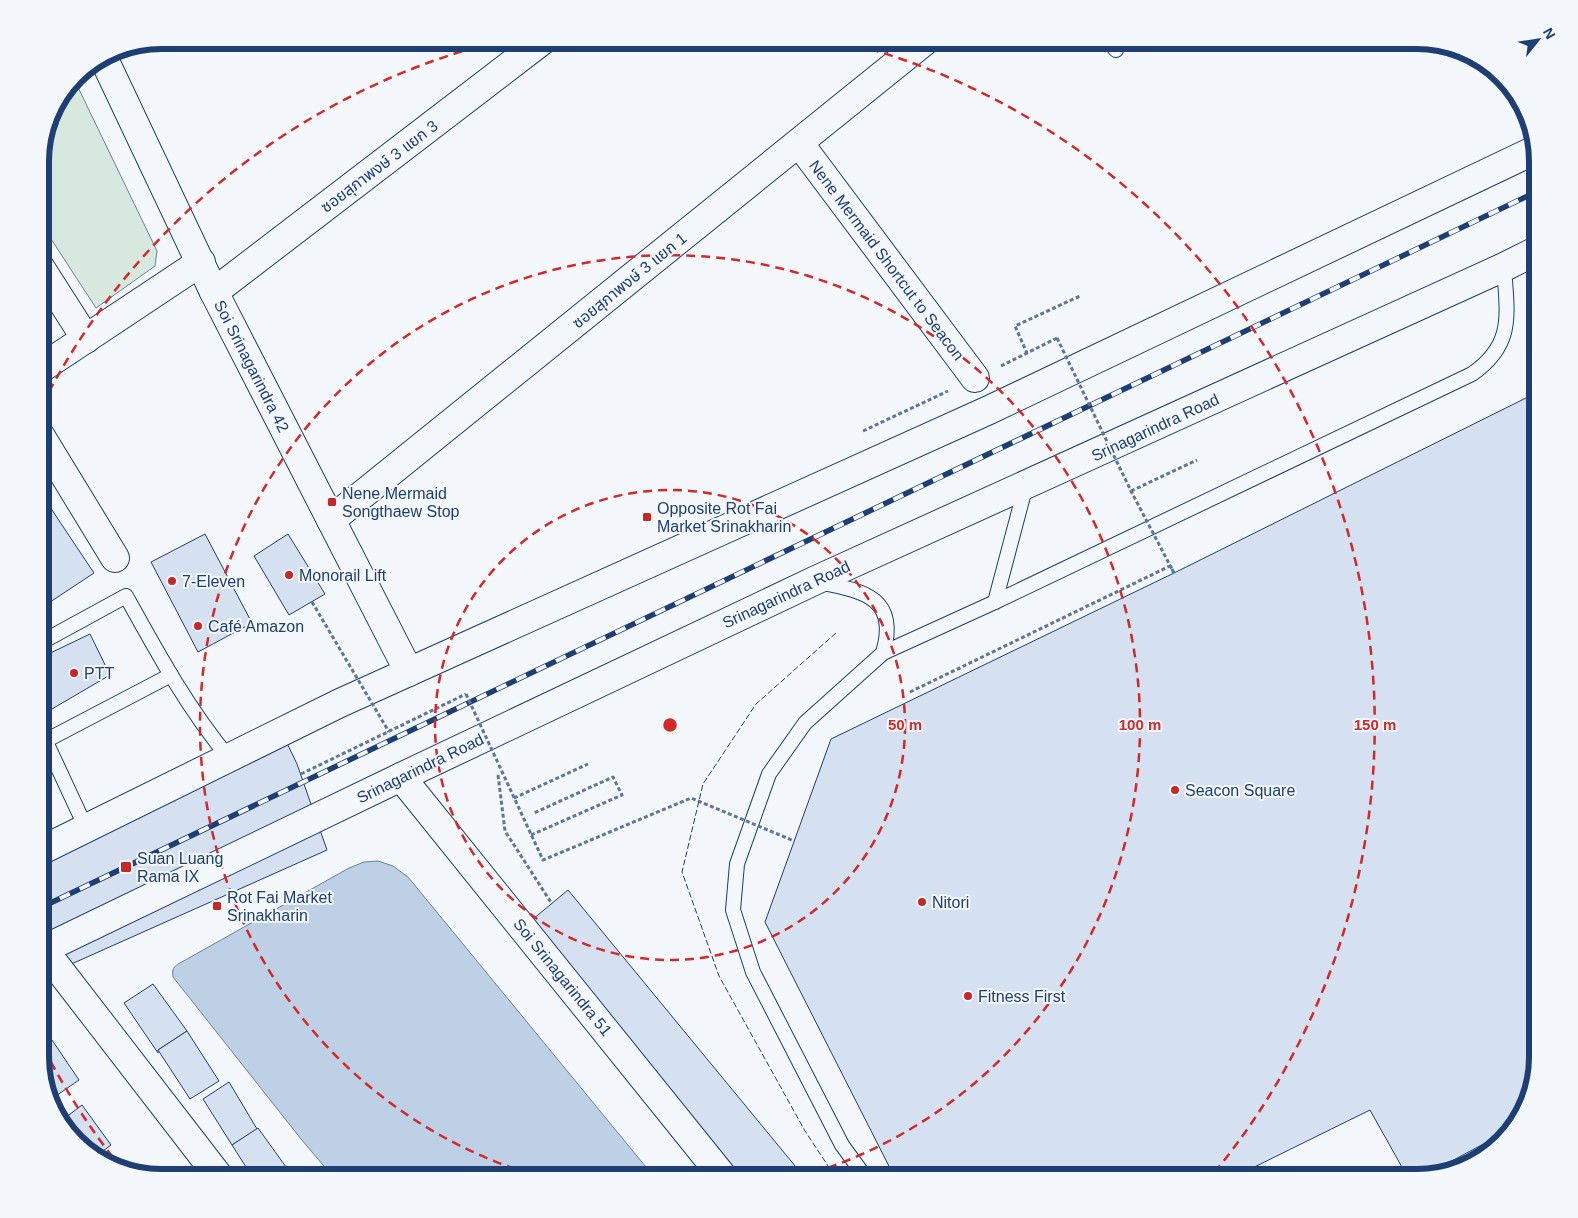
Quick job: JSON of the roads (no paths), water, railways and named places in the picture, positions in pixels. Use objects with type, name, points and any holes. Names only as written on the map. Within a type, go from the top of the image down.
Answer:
[{"type":"street","name":"ซอยสุภาพงษ์ 3 แยก 3","points":[[214,292],[531,49]]},
{"type":"street","name":"ซอยสุภาพงษ์ 3 แยก 1","points":[[331,520],[915,49]]},
{"type":"street","name":"Soi Srinagarindra 42","points":[[106,63],[214,292],[408,672]]},
{"type":"street","name":"Nene Mermaid Shortcut to Seacon","points":[[799,142],[975,378]]},
{"type":"street","points":[[49,846],[340,703],[989,410],[1529,153]]},
{"type":"street","name":"Srinagarindra Road","points":[[49,947],[814,580],[1529,254]]},
{"type":"street","points":[[49,363],[201,262]]},
{"type":"street","points":[[49,281],[86,339]]},
{"type":"street","points":[[49,450],[115,558]]},
{"type":"street","name":"Soi Srinagarindra 51","points":[[401,777],[717,1169]]},
{"type":"street","points":[[49,959],[213,1169]]},
{"type":"lane","points":[[859,1169],[842,1145],[753,972],[733,910],[737,864],[769,774],[805,723],[883,653],[996,602],[1472,374],[1489,360],[1500,347],[1504,337],[1507,320],[1504,267]]},
{"type":"lane","points":[[996,602],[1026,485]]},
{"type":"lane","points":[[814,580],[852,589],[877,602],[885,615],[888,630],[883,653]]},
{"type":"lane","points":[[49,638],[126,596],[171,675],[213,739],[229,758]]},
{"type":"lane","points":[[49,731],[171,675]]},
{"type":"lane","points":[[49,747],[86,828]]},
{"type":"water","points":[[378,861],[393,866],[408,877],[648,1169],[326,1169],[173,977],[173,970],[180,963],[349,868],[364,862]]},
{"type":"railway","points":[[49,904],[1529,195]]},
{"type":"place","name":"Nene Mermaid Songthaew Stop","points":[[332,502]]},
{"type":"place","name":"Opposite Rot Fai Market Srinakharin","points":[[647,517]]},
{"type":"place","name":"Monorail Lift","points":[[289,575]]},
{"type":"place","name":"7-Eleven","points":[[172,581]]},
{"type":"place","name":"Café Amazon","points":[[198,626]]},
{"type":"place","name":"PTT","points":[[74,673]]},
{"type":"place","name":"Seacon Square","points":[[1175,790]]},
{"type":"place","name":"Suan Luang Rama IX","points":[[126,867]]},
{"type":"place","name":"Nitori","points":[[922,902]]},
{"type":"place","name":"Rot Fai Market Srinakharin","points":[[217,906]]},
{"type":"place","name":"Fitness First","points":[[968,996]]}]
